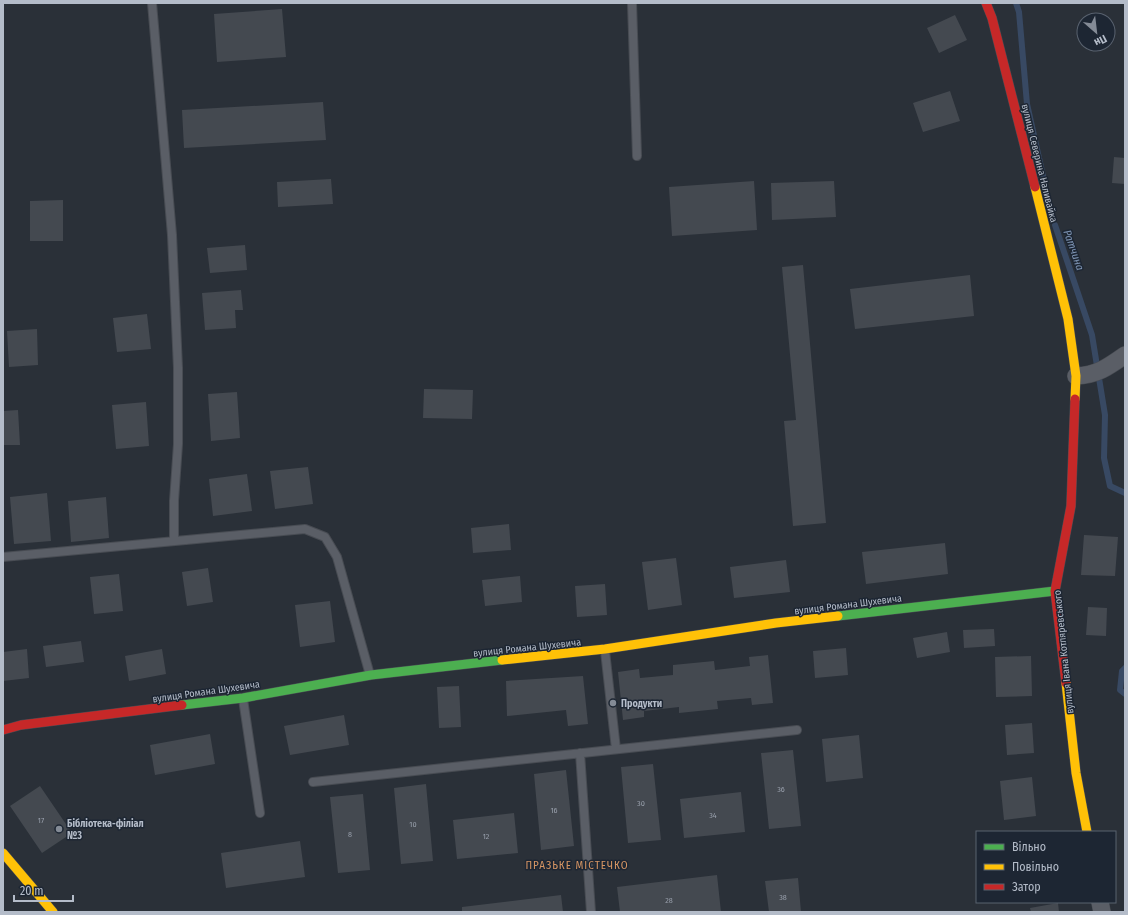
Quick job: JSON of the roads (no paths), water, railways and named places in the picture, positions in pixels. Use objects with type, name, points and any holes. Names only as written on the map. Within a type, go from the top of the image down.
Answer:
[{"type":"street","name":"вулиця Северина Наливайка","points":[[986,3],[992,18],[1083,375]]},
{"type":"street","points":[[1083,375],[1111,365],[1125,355]]},
{"type":"street","name":"вулиця Івана Котляревського","points":[[1083,375],[1071,506],[1055,591],[1076,773],[1087,831]]},
{"type":"street","name":"вулиця Романа Шухевича","points":[[3,730],[21,725],[243,698],[371,675],[605,649],[776,623],[1055,591]]},
{"type":"street","points":[[3,853],[53,912]]},
{"type":"lane","points":[[152,3],[172,235],[178,368],[178,444],[174,501],[174,540]]},
{"type":"lane","points":[[632,3],[637,156]]},
{"type":"lane","points":[[3,557],[305,529],[325,537],[337,557],[371,675]]},
{"type":"lane","points":[[605,649],[616,749]]},
{"type":"lane","points":[[243,698],[260,813]]},
{"type":"lane","points":[[313,782],[797,730]]},
{"type":"lane","points":[[580,753],[591,912]]},
{"type":"waterway","name":"Ратчина","points":[[1016,3],[1019,12],[1027,104],[1045,185]]},
{"type":"waterway","name":"Ратчина","points":[[1055,225],[1092,335],[1105,415],[1104,458],[1110,486],[1125,493]]},
{"type":"waterway","name":"Ратчина","points":[[1125,668],[1122,671],[1120,690],[1125,694]]},
{"type":"place","name":"Продукти","points":[[613,703]]},
{"type":"place","name":"Бібліотека-філіал №3","points":[[59,829]]},
{"type":"district","name":"ПРАЗЬКЕ МІСТЕЧКО","points":[[577,865]]}]
